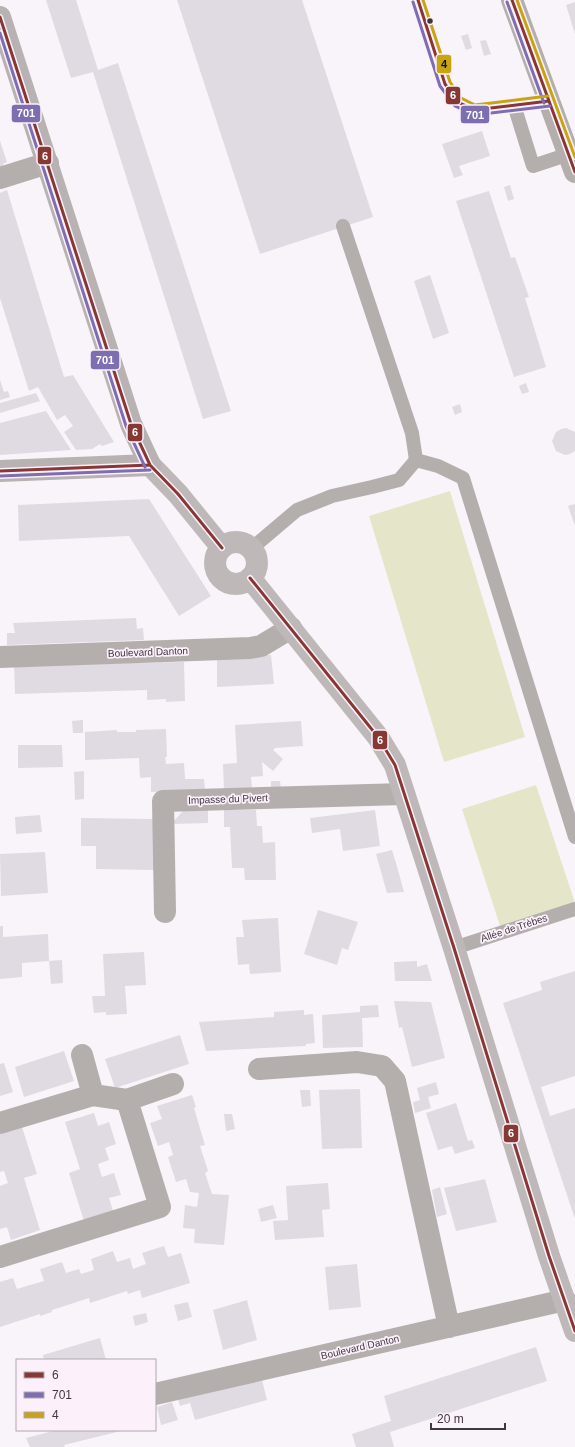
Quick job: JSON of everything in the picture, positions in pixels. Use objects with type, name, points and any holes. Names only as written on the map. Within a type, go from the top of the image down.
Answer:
[{"type":"main road","points":[[0,17],[131,424],[150,466],[178,494],[222,548]]},
{"type":"main road","points":[[0,471],[150,466]]},
{"type":"main road","points":[[240,543],[251,549],[257,560],[255,573],[245,582],[239,584],[226,581],[217,572],[216,565],[218,553],[222,548],[228,544],[240,543]]},
{"type":"main road","points":[[250,578],[378,737],[395,765],[454,948],[547,1248],[575,1331]]},
{"type":"street","points":[[512,0],[549,101],[566,121],[572,163]]},
{"type":"street","points":[[0,178],[48,164]]},
{"type":"street","name":"Boulevard Danton","points":[[0,657],[250,648],[261,646],[291,628]]},
{"type":"street","name":"Impasse du Pivert","points":[[165,912],[163,801],[404,794]]},
{"type":"street","points":[[82,1055],[93,1096]]},
{"type":"street","points":[[259,1069],[357,1062],[382,1066],[395,1081],[449,1327]]},
{"type":"street","points":[[0,1123],[93,1096],[127,1100],[173,1084]]},
{"type":"street","points":[[0,1257],[160,1207],[127,1100]]},
{"type":"street","name":"Boulevard Danton","points":[[156,1394],[565,1300]]},
{"type":"lane","points":[[418,0],[445,84],[458,102],[474,110],[549,101]]},
{"type":"lane","points":[[514,105],[533,166],[572,163]]},
{"type":"lane","points":[[251,549],[297,510],[332,496],[399,480],[416,460],[412,433],[343,226]]},
{"type":"lane","points":[[416,460],[438,466],[463,478],[575,837]]},
{"type":"lane","name":"Allée de Trèbes","points":[[454,948],[575,909]]},
{"type":"green space","points":[[450,491],[525,737],[444,762],[369,516]]},
{"type":"green space","points":[[536,785],[575,903],[501,929],[462,809]]},
{"type":"building","points":[[46,0],[76,0],[98,70],[118,63],[231,411],[203,419],[93,72],[71,78]]},
{"type":"building","points":[[177,0],[302,0],[373,217],[260,254]]},
{"type":"building","points":[[575,2],[575,34],[566,5]]},
{"type":"building","points":[[468,34],[472,48],[466,50],[461,36]]},
{"type":"building","points":[[486,40],[491,54],[484,56],[480,41]]},
{"type":"building","points":[[482,131],[490,156],[459,166],[463,175],[454,178],[442,144]]},
{"type":"building","points":[[0,141],[7,162],[3,164],[4,168],[0,169]]},
{"type":"building","points":[[510,185],[514,199],[508,201],[504,187]]},
{"type":"building","points":[[7,190],[64,377],[73,375],[114,442],[102,446],[100,444],[92,449],[76,450],[64,432],[73,426],[65,415],[57,420],[38,387],[29,391],[0,298],[0,193]]},
{"type":"building","points":[[489,191],[511,258],[515,257],[529,297],[525,298],[546,367],[514,377],[456,201]]},
{"type":"building","points":[[430,275],[449,333],[433,339],[414,281]]},
{"type":"building","points":[[0,380],[4,392],[8,391],[10,397],[0,400]]},
{"type":"building","points":[[526,383],[529,392],[522,394],[519,386]]},
{"type":"building","points":[[36,393],[40,401],[0,413],[0,403]]},
{"type":"building","points":[[460,404],[462,412],[455,415],[452,407]]},
{"type":"building","points":[[46,411],[71,450],[0,455],[0,423]]},
{"type":"building","points":[[566,428],[575,432],[575,451],[565,455],[556,451],[552,441],[556,432]]},
{"type":"building","points":[[149,499],[211,596],[179,616],[129,536],[19,541],[18,505]]},
{"type":"building","points":[[575,504],[575,526],[568,506]]},
{"type":"building","points":[[136,618],[137,629],[143,628],[144,640],[7,645],[7,633],[15,633],[13,623]]},
{"type":"building","points":[[271,655],[274,684],[217,687],[217,658]]},
{"type":"building","points":[[184,662],[185,701],[166,702],[166,699],[147,700],[147,690],[15,694],[14,665]]},
{"type":"building","points":[[83,720],[83,733],[73,733],[72,721]]},
{"type":"building","points":[[301,721],[303,746],[275,748],[273,750],[283,759],[273,771],[262,762],[263,776],[251,777],[252,788],[224,790],[223,764],[237,763],[235,725]]},
{"type":"building","points":[[166,729],[166,764],[184,763],[185,779],[204,779],[205,790],[151,792],[151,777],[140,778],[139,758],[85,760],[85,732],[117,730],[117,732],[136,732],[136,730]]},
{"type":"building","points":[[18,745],[62,745],[63,767],[18,768]]},
{"type":"building","points":[[84,771],[84,799],[75,800],[74,772]]},
{"type":"building","points":[[271,781],[280,781],[281,789],[271,789]]},
{"type":"building","points":[[208,810],[208,823],[173,824],[173,822],[183,811]]},
{"type":"building","points":[[224,810],[256,810],[257,826],[262,826],[263,843],[275,842],[276,880],[245,880],[244,868],[232,868],[230,827],[224,827]]},
{"type":"building","points":[[375,810],[380,846],[343,851],[340,829],[312,833],[310,818]]},
{"type":"building","points":[[40,815],[42,832],[16,834],[15,817]]},
{"type":"building","points":[[81,818],[154,819],[154,870],[96,869],[96,846],[81,846]]},
{"type":"building","points":[[392,850],[404,892],[387,893],[376,854]]},
{"type":"building","points":[[45,852],[48,893],[1,896],[0,854]]},
{"type":"building","points":[[318,910],[358,922],[348,950],[342,948],[337,965],[304,954]]},
{"type":"building","points":[[278,918],[281,972],[250,974],[249,964],[238,965],[236,937],[244,937],[242,920]]},
{"type":"building","points":[[0,926],[3,926],[3,937],[48,934],[49,961],[22,963],[22,977],[0,979]]},
{"type":"building","points":[[144,952],[146,985],[125,986],[127,1014],[106,1015],[106,1012],[94,1013],[92,996],[105,996],[103,954]]},
{"type":"building","points":[[62,960],[63,983],[51,984],[49,961]]},
{"type":"building","points":[[417,961],[417,967],[427,964],[432,981],[395,981],[394,962]]},
{"type":"building","points":[[575,971],[575,1076],[541,1087],[550,1116],[575,1108],[575,1219],[503,1003],[542,990],[540,982]]},
{"type":"building","points":[[394,1001],[431,1002],[445,1058],[412,1067],[402,1027],[399,1028]]},
{"type":"building","points":[[378,1005],[379,1017],[362,1018],[363,1047],[323,1048],[322,1015],[360,1012],[360,1006]]},
{"type":"building","points":[[304,1010],[304,1015],[313,1014],[315,1043],[306,1044],[306,1046],[206,1051],[199,1022],[274,1017],[274,1012]]},
{"type":"building","points":[[180,1035],[189,1064],[115,1088],[105,1059]]},
{"type":"building","points":[[64,1051],[74,1081],[24,1097],[15,1067]]},
{"type":"building","points":[[4,1063],[13,1092],[0,1096],[0,1064]]},
{"type":"building","points":[[436,1082],[439,1094],[428,1097],[431,1108],[415,1113],[413,1102],[420,1100],[417,1088]]},
{"type":"building","points":[[360,1089],[362,1148],[322,1149],[319,1090]]},
{"type":"building","points":[[300,1090],[310,1090],[311,1106],[302,1107]]},
{"type":"building","points":[[192,1095],[196,1107],[194,1108],[205,1145],[200,1146],[208,1171],[205,1173],[212,1194],[229,1195],[224,1245],[194,1243],[195,1229],[183,1228],[185,1205],[197,1207],[199,1193],[190,1192],[186,1179],[176,1182],[168,1157],[173,1155],[169,1142],[158,1146],[150,1123],[162,1119],[157,1106]]},
{"type":"building","points":[[456,1103],[468,1141],[472,1140],[475,1148],[455,1154],[452,1146],[438,1150],[426,1113]]},
{"type":"building","points":[[94,1113],[98,1126],[109,1122],[116,1144],[105,1148],[109,1160],[98,1164],[102,1177],[114,1173],[121,1195],[109,1198],[113,1211],[84,1221],[69,1173],[80,1169],[65,1122]]},
{"type":"building","points":[[224,1114],[232,1114],[235,1129],[226,1131]]},
{"type":"building","points":[[22,1127],[37,1174],[24,1178],[40,1230],[11,1240],[7,1227],[0,1229],[0,1186],[8,1183],[4,1171],[0,1172],[0,1134]]},
{"type":"building","points":[[485,1179],[497,1222],[456,1231],[444,1188]]},
{"type":"building","points":[[328,1183],[330,1209],[322,1210],[324,1237],[275,1240],[273,1221],[288,1220],[286,1186]]},
{"type":"building","points":[[440,1187],[447,1214],[437,1217],[432,1190]]},
{"type":"building","points":[[273,1205],[277,1218],[261,1222],[258,1209]]},
{"type":"building","points":[[164,1246],[168,1257],[181,1253],[190,1283],[142,1298],[140,1290],[128,1294],[127,1291],[90,1303],[89,1298],[52,1310],[52,1312],[40,1316],[40,1314],[0,1327],[0,1282],[13,1278],[17,1289],[44,1281],[40,1269],[62,1262],[66,1273],[79,1269],[81,1274],[94,1270],[91,1259],[113,1251],[117,1262],[130,1258],[133,1269],[146,1264],[142,1253]]},
{"type":"building","points":[[357,1264],[361,1307],[329,1310],[325,1267]]},
{"type":"building","points":[[247,1300],[257,1340],[223,1350],[213,1310]]},
{"type":"building","points":[[188,1302],[192,1317],[178,1321],[174,1305]]},
{"type":"building","points":[[146,1313],[148,1322],[135,1326],[133,1316]]},
{"type":"building","points":[[100,1338],[106,1359],[44,1359],[43,1355]]},
{"type":"building","points":[[536,1347],[547,1381],[390,1432],[394,1447],[356,1447],[352,1434],[391,1421],[384,1396]]},
{"type":"building","points":[[261,1376],[267,1400],[195,1420],[190,1403],[180,1406],[178,1399]]},
{"type":"building","points":[[172,1402],[178,1420],[161,1425],[157,1407]]},
{"type":"building","points":[[53,1431],[121,1431],[64,1445],[65,1447],[30,1447],[26,1438]]},
{"type":"transit line","name":"6","points":[[418,0],[445,84],[458,102],[474,110],[549,101]]},
{"type":"transit line","name":"4","points":[[423,0],[450,82],[461,98],[475,105],[548,96]]},
{"type":"transit line","name":"6","points":[[512,0],[575,172]]},
{"type":"transit line","name":"4","points":[[517,0],[575,157]]},
{"type":"transit line","name":"701","points":[[413,2],[440,86],[455,106],[474,115],[550,106]]},
{"type":"transit line","name":"701","points":[[507,2],[544,103]]},
{"type":"transit line","name":"6","points":[[0,17],[131,424],[150,465],[178,494],[222,548]]},
{"type":"transit line","name":"701","points":[[0,33],[126,426],[145,467]]},
{"type":"transit line","name":"6","points":[[0,471],[150,465]]},
{"type":"transit line","name":"701","points":[[0,476],[150,470]]},
{"type":"transit line","name":"6","points":[[250,578],[378,737],[395,765],[454,948],[549,1256],[575,1331]]}]
